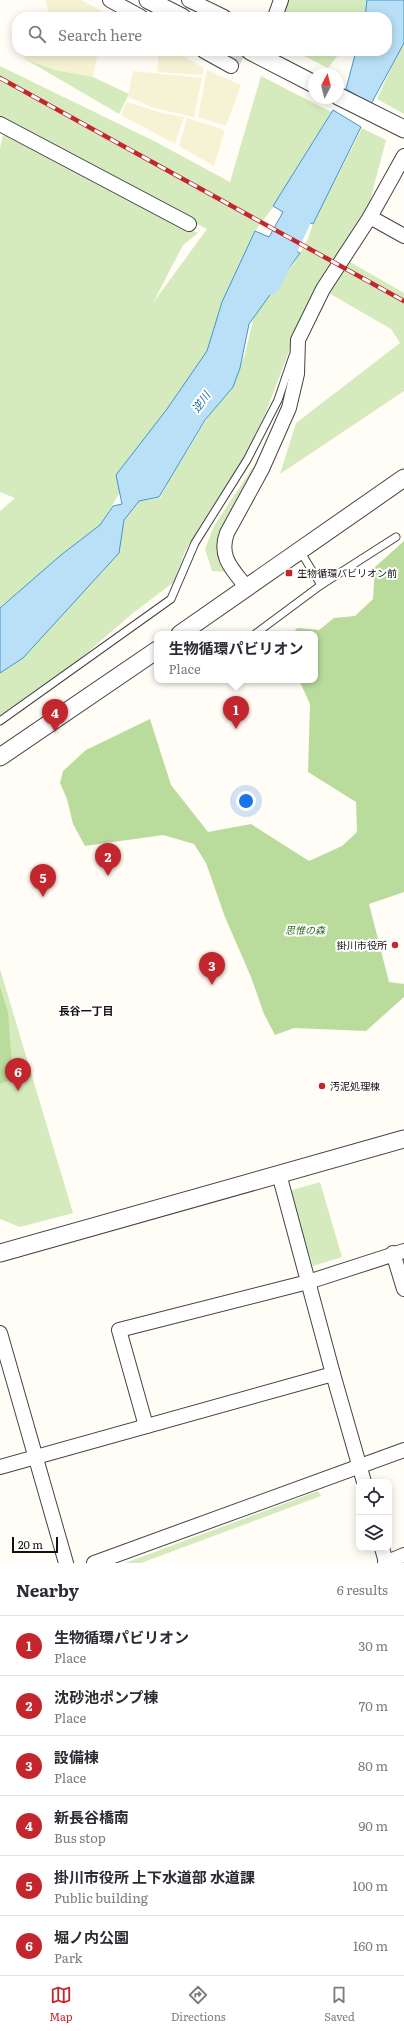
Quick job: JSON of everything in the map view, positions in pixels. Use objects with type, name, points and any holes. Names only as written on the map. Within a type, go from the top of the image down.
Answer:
[{"type":"street","points":[[110,0],[132,12]]},
{"type":"street","points":[[148,0],[172,12]]},
{"type":"street","points":[[189,0],[214,12]]},
{"type":"street","points":[[277,12],[281,0]]},
{"type":"street","points":[[213,56],[231,66]]},
{"type":"street","points":[[264,56],[308,81]]},
{"type":"street","points":[[344,99],[404,129]]},
{"type":"street","points":[[0,124],[189,224]]},
{"type":"street","points":[[247,588],[226,558],[223,542],[268,457],[289,408],[297,374],[298,340],[323,288],[370,217],[404,156]]},
{"type":"street","points":[[370,217],[404,236]]},
{"type":"street","points":[[184,631],[404,478]]},
{"type":"street","points":[[0,757],[154,652]]},
{"type":"street","points":[[0,1253],[404,1139]]},
{"type":"street","points":[[279,1174],[363,1479]]},
{"type":"street","points":[[146,1426],[119,1330],[308,1282],[399,1252],[404,1289]]},
{"type":"street","points":[[0,1333],[4,1364],[36,1457],[66,1563]]},
{"type":"street","points":[[0,1467],[333,1374]]},
{"type":"street","points":[[94,1563],[404,1450]]},
{"type":"street","points":[[383,1551],[386,1563],[404,1555]]},
{"type":"lane","points":[[0,721],[171,599],[195,543],[247,460],[278,400],[298,340]]},
{"type":"lane","points":[[259,631],[321,585],[396,537]]},
{"type":"lane","points":[[300,551],[321,585]]},
{"type":"shaded area","points":[[45,0],[81,0],[103,12],[49,12]]},
{"type":"shaded area","points":[[25,56],[97,56],[93,77],[55,70],[22,58]]},
{"type":"shaded area","points":[[159,56],[183,56],[204,68],[202,75],[157,72]]},
{"type":"shaded area","points":[[207,70],[241,85],[226,126],[198,117]]},
{"type":"shaded area","points":[[133,71],[202,78],[194,117],[154,108],[128,97]]},
{"type":"shaded area","points":[[127,102],[162,113],[184,117],[175,144],[121,115]]},
{"type":"shaded area","points":[[187,118],[225,130],[214,166],[179,146]]},
{"type":"green space","points":[[273,0],[367,0],[366,12],[269,12]]},
{"type":"green space","points":[[404,40],[404,114],[377,99]]},
{"type":"green space","points":[[304,56],[337,56],[328,68]]},
{"type":"green space","points":[[25,59],[55,70],[93,77],[129,94],[119,114]]},
{"type":"green space","points":[[0,66],[154,141],[230,182],[261,76],[308,100],[308,104],[315,104],[331,112],[274,206],[255,231],[227,292],[207,351],[100,525],[0,607],[0,511],[15,498],[0,492],[0,148],[3,135],[198,233],[183,245],[153,303],[207,229],[152,202],[0,120]]},
{"type":"green space","points":[[362,128],[386,140],[370,201],[338,255],[404,293],[404,391],[280,474],[296,423],[400,343],[391,329],[327,292],[304,312],[261,425],[253,452],[209,512],[185,551],[174,582],[133,613],[51,684],[0,717],[0,673],[23,658],[118,554],[124,520],[139,501],[160,498],[208,417],[233,387],[245,354],[256,307],[293,265],[307,241],[313,224]]},
{"type":"green space","points":[[265,449],[226,522],[228,572],[212,571],[205,549],[214,526]]},
{"type":"green space","name":"思惟の森","points":[[404,541],[404,892],[369,904],[389,982],[404,984],[404,997],[366,1031],[294,1028],[275,1035],[264,1014],[251,977],[225,917],[206,863],[194,844],[163,835],[85,846],[73,824],[67,799],[60,783],[63,771],[86,750],[150,719],[171,785],[208,832],[251,824],[309,861],[342,846],[357,832],[356,802],[308,772],[310,704],[300,683],[318,683],[318,631],[295,631],[297,628],[319,630],[334,618],[355,616],[373,599],[375,567]]},
{"type":"green space","points":[[0,969],[73,1213],[20,1227],[0,1219]]},
{"type":"green space","points":[[0,987],[8,1012],[13,1079],[0,1084]]},
{"type":"green space","points":[[320,1182],[342,1257],[313,1266],[289,1191]]},
{"type":"green space","points":[[318,1491],[321,1496],[141,1563],[125,1563]]},
{"type":"water","points":[[367,0],[404,0],[404,43],[371,104],[346,89],[355,56],[392,56],[392,12],[366,12]]},
{"type":"water","points":[[333,110],[361,127],[313,224],[294,217],[279,242],[300,253],[249,324],[240,368],[233,387],[205,420],[159,497],[139,501],[124,520],[119,553],[23,658],[0,673],[0,608],[61,555],[100,525],[113,506],[122,504],[116,475],[167,409],[207,351],[222,302],[255,231],[269,237],[283,212],[273,206]]},
{"type":"waterway","name":"逆川","points":[[268,281],[313,185]]},
{"type":"tunnel","points":[[231,66],[236,56]]},
{"type":"railway","points":[[0,78],[404,301]]},
{"type":"place","name":"生物循環パビリオン前","points":[[289,573]]},
{"type":"place","name":"生物循環パビリオン","points":[[236,729]]},
{"type":"place","name":"新長谷橋南","points":[[55,732]]},
{"type":"place","name":"沈砂池ポンプ棟","points":[[108,876]]},
{"type":"place","name":"掛川市役所 上下水道部 水道課","points":[[43,897]]},
{"type":"place","name":"掛川市役所","points":[[395,945]]},
{"type":"place","name":"設備棟","points":[[212,985]]},
{"type":"place","name":"汚泥処理棟","points":[[322,1086]]},
{"type":"place","name":"堀ノ内公園","points":[[18,1091]]},
{"type":"district","name":"長谷一丁目","points":[[86,1011]]}]
